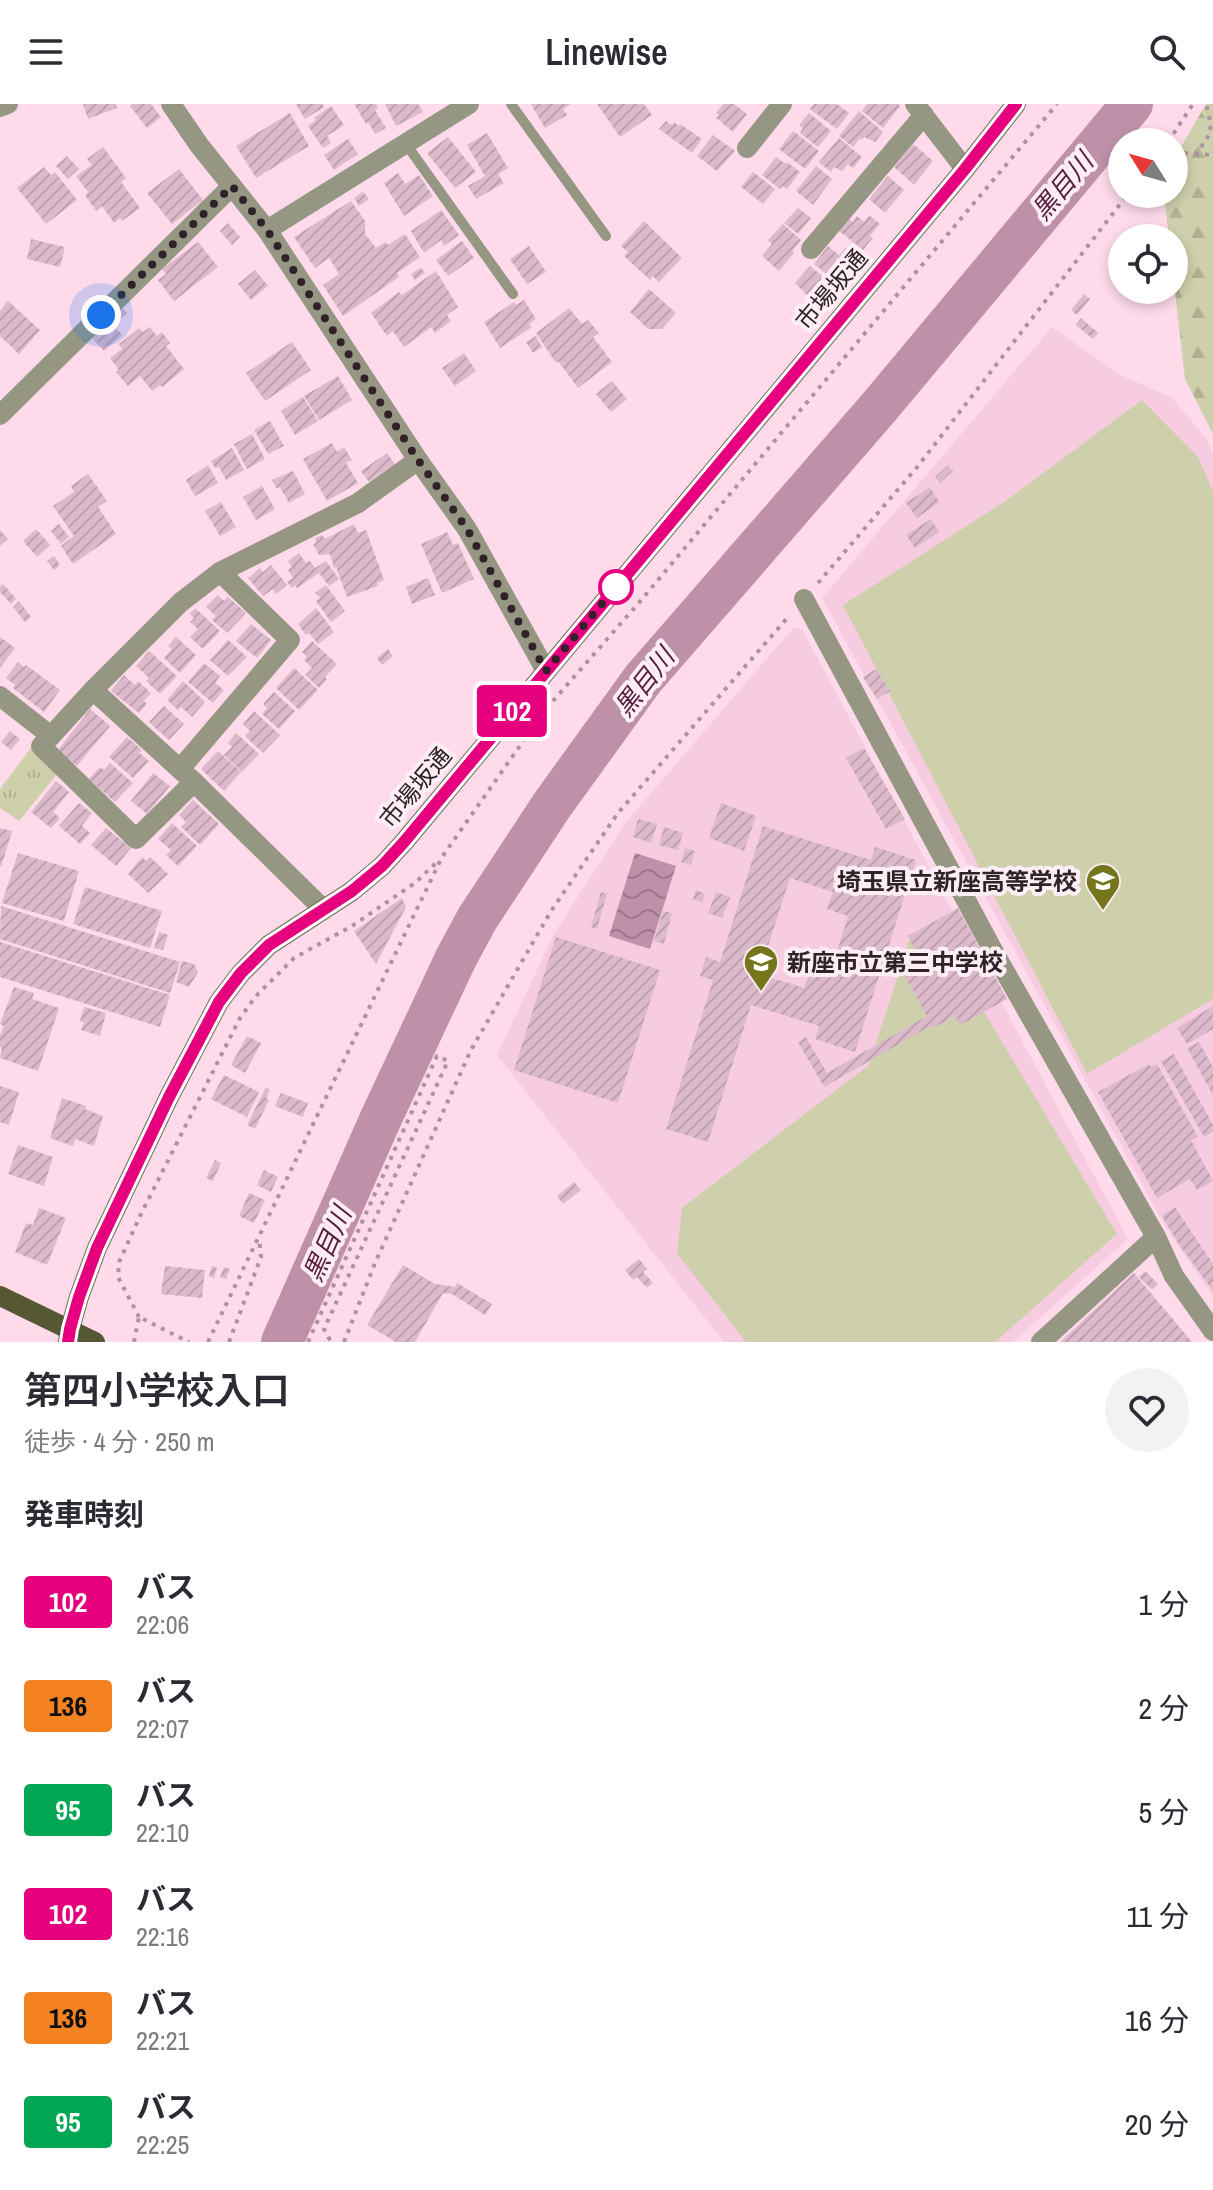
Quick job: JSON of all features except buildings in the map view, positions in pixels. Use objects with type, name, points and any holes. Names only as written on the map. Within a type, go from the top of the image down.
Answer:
[{"type":"main road","points":[[0,1296],[69,1335],[95,1342]]},
{"type":"street","points":[[0,107],[8,104]]},
{"type":"street","points":[[171,104],[199,145],[267,230],[467,529],[546,671]]},
{"type":"street","points":[[267,230],[469,104]]},
{"type":"street","points":[[747,148],[782,104]]},
{"type":"street","name":"市場坂通","points":[[69,1335],[97,1248],[169,1097],[219,1002],[241,973],[269,945],[352,891],[382,866],[1016,104]]},
{"type":"street","points":[[811,249],[920,109],[965,169]]},
{"type":"street","points":[[0,415],[232,186]]},
{"type":"street","points":[[220,572],[290,640],[136,839],[41,746],[181,602],[220,572],[358,503],[418,460]]},
{"type":"street","points":[[804,599],[996,956],[1156,1237],[1174,1276],[1213,1331]]},
{"type":"street","points":[[93,690],[187,776],[323,909]]},
{"type":"street","points":[[0,696],[51,736]]},
{"type":"street","points":[[1041,1342],[1156,1237]]},
{"type":"lane","points":[[511,104],[606,236]]},
{"type":"lane","points":[[406,144],[513,294]]},
{"type":"path","points":[[208,1342],[442,857],[545,710],[637,605],[1057,104]]},
{"type":"path","points":[[1177,128],[1193,104]]},
{"type":"path","points":[[1195,154],[1211,133],[1211,112],[1206,104]]},
{"type":"path","points":[[1188,153],[1213,155]]},
{"type":"path","points":[[344,1342],[375,1263],[471,1050],[551,911],[618,813],[918,466],[1117,208]]},
{"type":"path","points":[[189,1342],[139,1317],[118,1277],[119,1262],[240,1018],[256,996],[294,958],[352,926],[415,883],[442,857]]},
{"type":"path","points":[[308,1342],[437,1056],[448,1061],[324,1329],[331,1342]]},
{"type":"path","points":[[229,1342],[261,1257],[259,1237]]},
{"type":"path","points":[[134,1342],[139,1317]]},
{"type":"shaded area","name":"埼玉県立新座高等学校","points":[[1052,327],[1118,374],[1172,398],[1206,438],[1213,453],[1213,1297],[1165,1226],[822,598]]},
{"type":"shaded area","name":"新座市立第三中学校","points":[[793,628],[802,629],[1128,1239],[1013,1342],[724,1342],[497,1055],[555,932],[627,821]]},
{"type":"green space","points":[[1206,104],[1213,104],[1213,434],[1185,379],[1176,304],[1188,304],[1188,224],[1167,224],[1166,208],[1188,208],[1188,135]]},
{"type":"green space","name":"埼玉県立新座高等学校","points":[[1142,400],[1198,457],[1213,491],[1213,999],[1087,1074],[843,605],[1004,502]]},
{"type":"green space","points":[[31,748],[57,774],[19,821],[0,808],[0,789]]},
{"type":"green space","points":[[932,925],[1117,1234],[995,1342],[746,1342],[677,1253],[682,1208],[869,1065],[911,935]]},
{"type":"water","points":[[635,853],[676,866],[650,949],[609,936]]},
{"type":"waterway","name":"黒目川","points":[[282,1342],[456,958],[477,919],[552,805],[643,679],[880,406],[1132,104]]},
{"type":"bus line","name":"102","points":[[68,1342],[79,1297],[97,1248],[169,1097],[219,1002],[241,973],[269,945],[352,891],[404,842],[1016,104]]},
{"type":"place","name":"埼玉県立新座高等学校","points":[[1103,912]]},
{"type":"place","name":"新座市立第三中学校","points":[[761,993]]},
{"type":"route","points":[[101,315],[232,186],[267,230],[467,529],[546,671],[616,587]]}]
